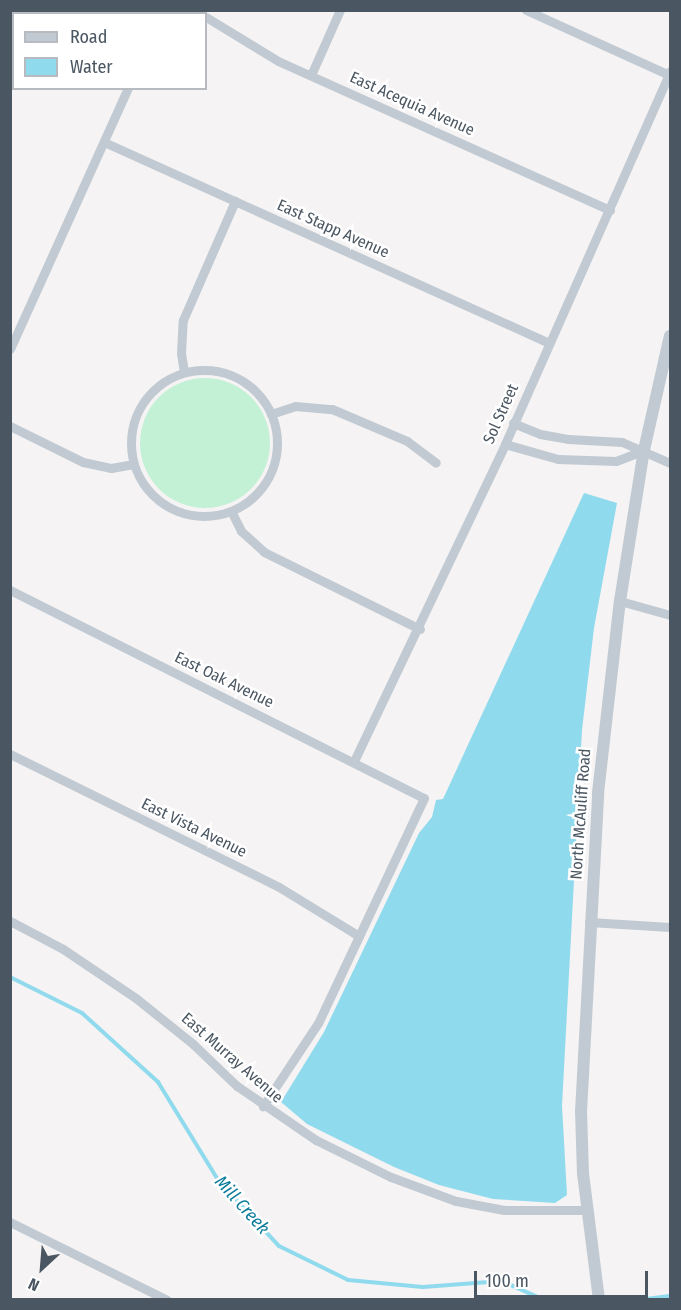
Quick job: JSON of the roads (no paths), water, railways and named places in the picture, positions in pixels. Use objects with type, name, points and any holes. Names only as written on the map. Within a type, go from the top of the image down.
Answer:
[{"type":"street","points":[[311,75],[340,10]]},
{"type":"street","points":[[526,10],[541,14],[670,73]]},
{"type":"street","name":"East Acequia Avenue","points":[[207,18],[250,47],[610,210]]},
{"type":"street","name":"Sol Street","points":[[354,761],[420,630],[670,73]]},
{"type":"street","points":[[10,349],[127,90]]},
{"type":"street","name":"East Stapp Avenue","points":[[104,142],[549,343]]},
{"type":"street","points":[[184,372],[181,353],[183,320],[235,201]]},
{"type":"street","name":"North McAuliff Road","points":[[599,1299],[586,1210],[581,1112],[589,922],[602,746],[620,601],[644,450],[670,336]]},
{"type":"street","points":[[184,372],[225,373],[244,382],[271,414],[277,437],[275,461],[266,483],[250,500],[231,511],[206,516],[183,513],[162,503],[145,487],[134,464],[130,443],[134,420],[145,399],[162,382],[184,372]]},
{"type":"street","points":[[271,414],[295,406],[332,409],[407,441],[436,463]]},
{"type":"street","points":[[513,423],[540,434],[622,442],[670,463]]},
{"type":"street","points":[[10,426],[83,462],[111,468],[134,464]]},
{"type":"street","points":[[505,444],[558,459],[616,461],[644,450]]},
{"type":"street","points":[[231,511],[241,531],[264,552],[420,630]]},
{"type":"street","name":"East Oak Avenue","points":[[10,591],[424,798],[359,936]]},
{"type":"street","points":[[620,601],[670,615]]},
{"type":"street","name":"East Vista Avenue","points":[[10,754],[279,887],[359,936]]},
{"type":"street","name":"East Murray Avenue","points":[[10,921],[63,949],[136,999],[263,1106],[316,1140],[423,1191],[504,1210],[586,1210]]},
{"type":"street","points":[[589,922],[670,927]]},
{"type":"street","points":[[263,1106],[302,1052],[359,936]]},
{"type":"street","points":[[10,1222],[167,1299]]},
{"type":"water","points":[[584,493],[617,503],[594,628],[582,730],[562,1106],[567,1195],[555,1203],[493,1199],[439,1185],[394,1167],[307,1124],[281,1102],[324,1032],[419,833],[432,817],[436,800],[443,799]]},
{"type":"waterway","name":"Mill Creek","points":[[10,977],[82,1013],[158,1082],[218,1180],[279,1246],[348,1280],[423,1287],[502,1281],[544,1300]]},
{"type":"waterway","points":[[638,1300],[670,1296]]}]
